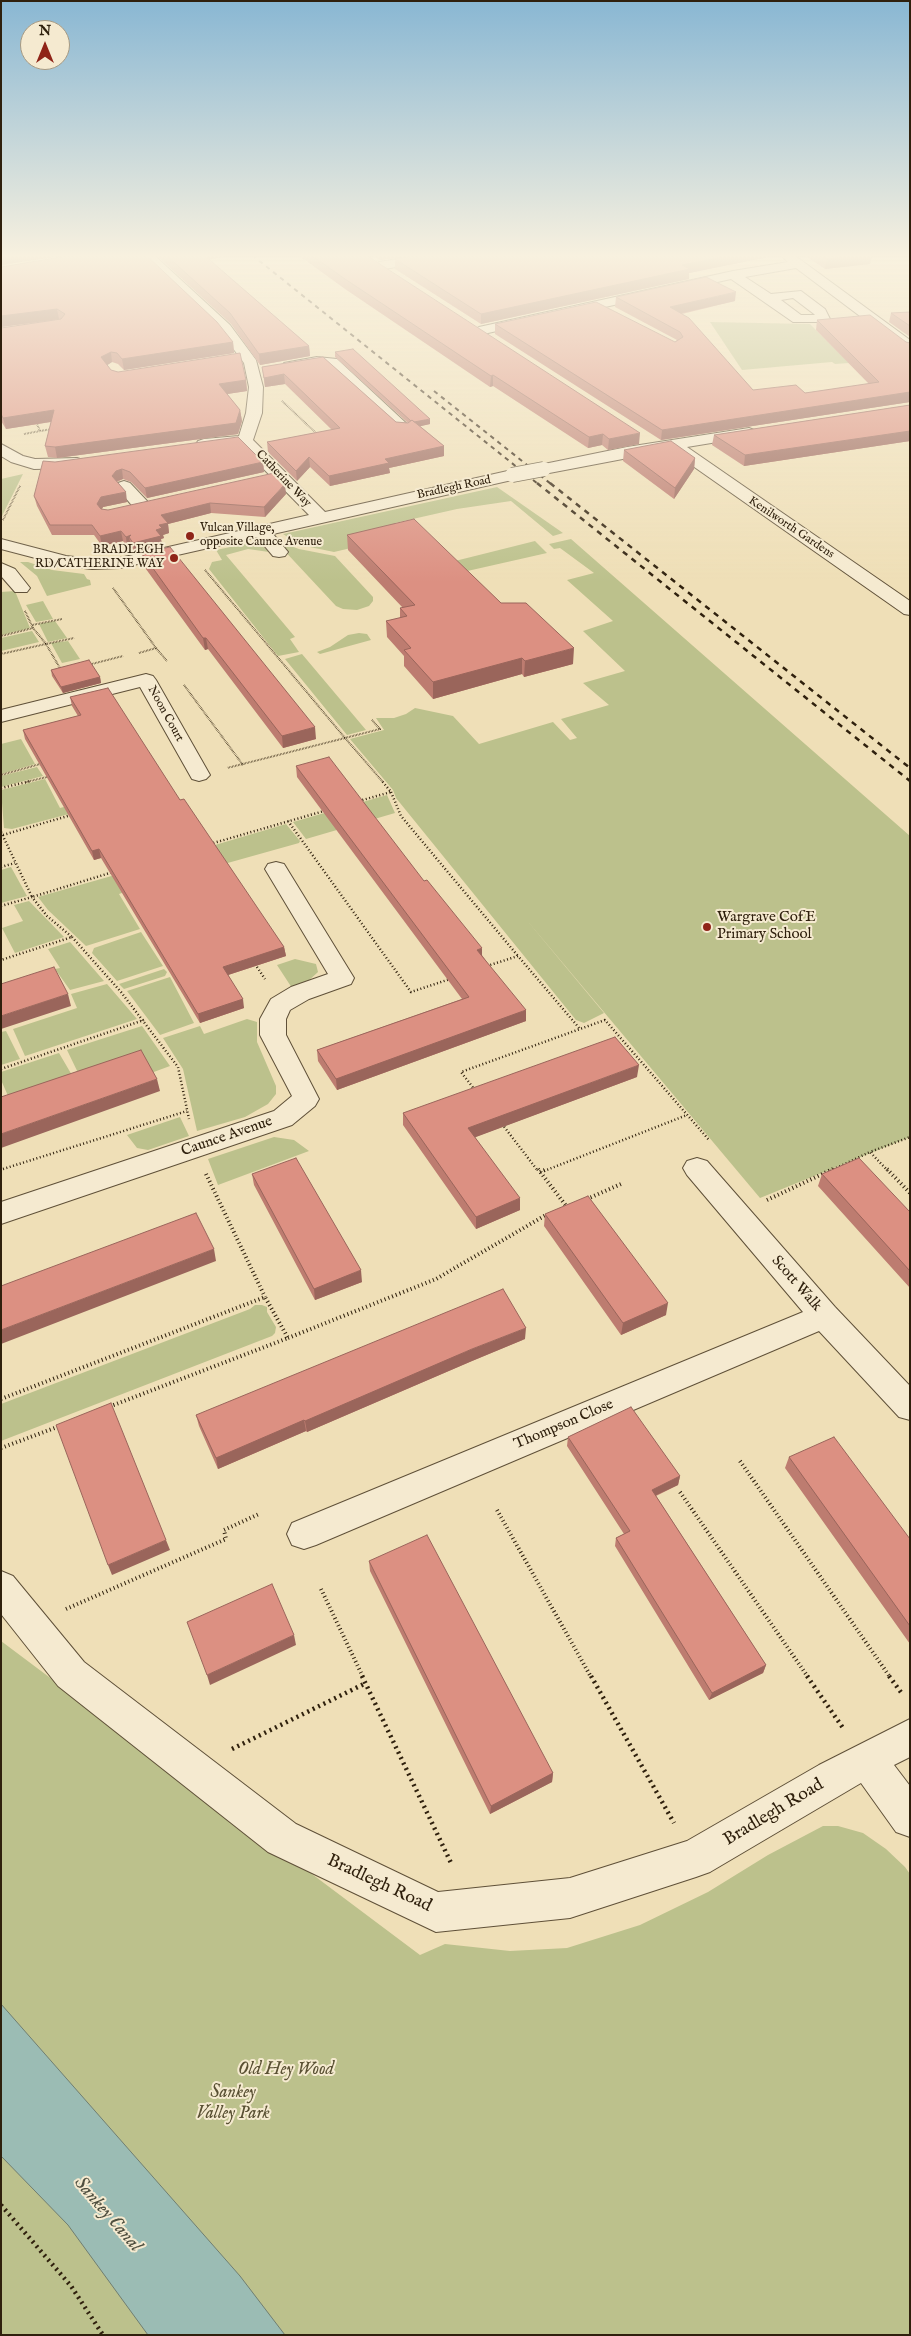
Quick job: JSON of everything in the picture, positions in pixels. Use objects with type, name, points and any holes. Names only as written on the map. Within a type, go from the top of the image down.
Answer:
[{"type":"street","name":"Catherine Way","points":[[245,441],[254,413],[256,387],[251,364]]},
{"type":"street","points":[[253,372],[299,364]]},
{"type":"street","points":[[331,364],[403,428]]},
{"type":"street","name":"Bradlegh Road","points":[[1,544],[66,561],[105,564],[187,548],[320,517],[544,469],[665,446],[765,431]]},
{"type":"street","name":"Kenilworth Gardens","points":[[639,435],[665,446],[910,610]]},
{"type":"street","name":"Catherine Way","points":[[185,447],[233,440],[245,441]]},
{"type":"street","name":"Catherine Way","points":[[245,441],[270,477],[320,517]]},
{"type":"street","points":[[1,449],[17,460],[34,464],[57,465],[90,461]]},
{"type":"street","points":[[124,486],[133,507],[160,501]]},
{"type":"street","points":[[261,531],[279,552]]},
{"type":"street","points":[[21,548],[1,566],[21,588]]},
{"type":"street","name":"Noon Court","points":[[1,716],[146,680],[199,774]]},
{"type":"street","points":[[276,869],[342,978],[300,993],[282,1004]]},
{"type":"street","name":"Caunce Avenue","points":[[1,1214],[201,1157],[283,1118],[306,1099],[273,1036],[273,1019],[282,1004]]},
{"type":"street","name":"Scott Walk","points":[[697,1168],[824,1316],[906,1397]]},
{"type":"street","name":"Thompson Close","points":[[304,1534],[824,1316]]},
{"type":"street","name":"Bradlegh Road","points":[[1,1587],[71,1674],[282,1838],[436,1912],[570,1898],[696,1858],[910,1736]]},
{"type":"street","points":[[867,1760],[910,1818]]},
{"type":"path","points":[[282,401],[315,432]]},
{"type":"path","points":[[1,523],[21,483]]},
{"type":"path","points":[[187,548],[391,792],[401,816],[581,1029]]},
{"type":"path","points":[[105,564],[104,571],[108,580],[156,648]]},
{"type":"path","points":[[32,625],[62,619]]},
{"type":"path","points":[[1,636],[33,628],[46,644]]},
{"type":"path","points":[[1,654],[74,638]]},
{"type":"path","points":[[180,679],[243,765]]},
{"type":"path","points":[[199,774],[243,765],[380,730],[372,720]]},
{"type":"path","points":[[1,775],[40,764]]},
{"type":"path","points":[[1,788],[46,777]]},
{"type":"path","points":[[353,802],[391,792]]},
{"type":"path","points":[[209,844],[325,810]]},
{"type":"path","points":[[78,813],[2,833],[32,897],[52,920],[72,937],[144,1020],[178,1067],[187,1111],[201,1157],[265,1297],[288,1338]]},
{"type":"path","points":[[288,822],[411,992],[455,977]]},
{"type":"path","points":[[1,867],[15,863]]},
{"type":"path","points":[[1,906],[114,872]]},
{"type":"path","points":[[1,960],[72,937]]},
{"type":"path","points":[[482,968],[518,956]]},
{"type":"path","points":[[250,957],[282,1004]]},
{"type":"path","points":[[1,1069],[144,1020]]},
{"type":"path","points":[[480,1095],[461,1072],[605,1020],[712,1144]]},
{"type":"path","points":[[3,1169],[187,1111]]},
{"type":"path","points":[[540,1172],[687,1115]]},
{"type":"path","points":[[498,1118],[567,1207]]},
{"type":"path","points":[[735,1214],[870,1152],[910,1137]]},
{"type":"path","points":[[870,1152],[910,1193]]},
{"type":"path","points":[[585,1199],[621,1184]]},
{"type":"path","points":[[558,1210],[576,1203]]},
{"type":"path","points":[[103,1409],[436,1279],[550,1213]]},
{"type":"path","points":[[1,1399],[265,1297]]},
{"type":"path","points":[[1,1448],[66,1424]]},
{"type":"path","points":[[740,1461],[903,1694]]},
{"type":"path","points":[[680,1492],[843,1728]]},
{"type":"path","points":[[498,1510],[674,1823]]},
{"type":"path","points":[[64,1611],[226,1538],[224,1530],[259,1514]]},
{"type":"path","points":[[322,1589],[452,1865]]},
{"type":"path","points":[[226,1752],[366,1683]]},
{"type":"path","points":[[1,2206],[70,2286],[103,2335]]},
{"type":"green space","points":[[738,364],[809,364],[742,370]]},
{"type":"green space","points":[[23,474],[1,518],[1,479]]},
{"type":"green space","points":[[497,487],[563,533],[553,536],[511,501],[457,509],[395,523],[407,535],[334,552],[300,545],[283,534]]},
{"type":"green space","name":"Wargrave CofE Primary School","points":[[571,539],[910,836],[910,1137],[760,1198],[525,918],[604,1013],[584,1023],[576,1020],[396,798],[393,790],[350,739],[384,730],[376,718],[394,718],[406,714],[415,708],[453,716],[479,744],[553,722],[570,740],[577,738],[561,719],[609,705],[583,683],[625,671],[583,631],[613,621],[567,580],[594,573],[560,548],[554,549],[549,544]]},
{"type":"green space","points":[[535,541],[547,553],[463,572],[451,562]]},
{"type":"green space","points":[[261,542],[263,544],[261,545],[269,552],[248,549],[226,555],[295,637],[290,639],[299,652],[278,656],[209,569],[212,562],[222,560],[216,550]]},
{"type":"green space","points":[[285,544],[299,549],[335,556],[373,597],[373,601],[369,606],[357,610],[343,609],[336,606],[280,546]]},
{"type":"green space","points":[[20,562],[28,562],[52,570],[84,574],[90,580],[91,585],[47,596],[37,576]]},
{"type":"green space","points":[[15,591],[30,628],[1,635],[1,592]]},
{"type":"green space","points":[[43,601],[53,619],[36,622],[26,605]]},
{"type":"green space","points":[[55,621],[67,638],[48,642],[39,624]]},
{"type":"green space","points":[[32,631],[39,642],[1,651],[1,638]]},
{"type":"green space","points":[[367,634],[371,640],[320,654],[317,652],[330,647],[348,635]]},
{"type":"green space","points":[[68,641],[80,659],[62,663],[51,643]]},
{"type":"green space","points":[[302,654],[366,730],[347,735],[285,659]]},
{"type":"green space","points":[[21,739],[35,764],[1,774],[1,744]]},
{"type":"green space","points":[[37,767],[43,776],[1,787],[1,776]]},
{"type":"green space","points":[[45,779],[60,808],[79,803],[84,810],[12,829],[4,828],[1,790]]},
{"type":"green space","points":[[387,795],[395,813],[306,839],[293,822]]},
{"type":"green space","points":[[286,824],[300,841],[299,843],[224,864],[188,853]]},
{"type":"green space","points":[[11,867],[27,896],[1,903],[1,870]]},
{"type":"green space","points":[[129,871],[139,887],[119,894],[140,929],[86,946],[48,910],[38,897]]},
{"type":"green space","points":[[29,901],[64,937],[15,953],[2,928],[23,921],[14,905]]},
{"type":"green space","points":[[141,932],[163,966],[117,981],[92,953],[94,948]]},
{"type":"green space","points":[[70,942],[104,981],[70,990],[55,969],[60,968],[48,949]]},
{"type":"green space","points":[[295,959],[316,964],[318,972],[306,983],[292,988],[277,965]]},
{"type":"green space","points":[[164,969],[167,972],[165,976],[124,989],[119,984]]},
{"type":"green space","points":[[170,977],[194,1023],[160,1035],[127,991]]},
{"type":"green space","points":[[107,984],[137,1019],[25,1056],[13,1029],[77,1008],[71,994]]},
{"type":"green space","points":[[247,1019],[257,1022],[257,1042],[276,1086],[276,1094],[268,1104],[245,1117],[197,1131],[183,1069],[163,1038],[200,1026],[204,1034]]},
{"type":"green space","points":[[142,1026],[170,1066],[151,1073],[82,1081],[67,1050]]},
{"type":"green space","points":[[6,1031],[20,1059],[1,1065],[1,1032]]},
{"type":"green space","points":[[59,1053],[76,1082],[13,1107],[1,1080],[1,1072]]},
{"type":"green space","points":[[180,1117],[189,1136],[148,1150],[137,1148],[127,1135]]},
{"type":"green space","points":[[274,1137],[294,1140],[309,1151],[218,1185],[208,1159]]},
{"type":"green space","points":[[255,1305],[267,1307],[267,1312],[276,1327],[275,1333],[272,1336],[1,1441],[1,1404],[250,1309]]},
{"type":"green space","points":[[1,1641],[420,1955],[445,1944],[510,1951],[567,1948],[640,1925],[708,1892],[768,1855],[823,1826],[838,1826],[863,1833],[886,1849],[910,1874],[910,2335],[1,2335]]},
{"type":"water","name":"Sankey Canal","points":[[1,2004],[240,2276],[285,2335],[148,2335],[68,2225],[1,2156]]},
{"type":"building","points":[[1,364],[106,364],[111,370],[118,372],[169,364],[242,364],[246,380],[219,384],[240,410],[236,423],[55,447],[45,446],[54,410],[3,418],[1,414]]},
{"type":"building","points":[[280,364],[331,364],[396,422],[408,423],[412,420],[444,446],[385,459],[389,463],[329,476],[309,457],[296,471],[267,442],[340,428],[284,374],[264,378],[262,367]]},
{"type":"building","points":[[348,364],[370,364],[430,419],[411,421]]},
{"type":"building","points":[[473,364],[534,364],[640,433],[609,439],[603,434],[589,437],[493,375],[491,376]]},
{"type":"building","points":[[558,364],[730,364],[753,390],[796,385],[805,393],[879,382],[861,364],[910,364],[910,392],[662,430]]},
{"type":"building","points":[[910,405],[910,431],[745,455],[714,435]]},
{"type":"building","points":[[238,437],[263,462],[145,488],[130,472],[122,469],[116,471],[112,476],[126,492],[101,497],[97,504],[101,509],[108,510],[274,473],[285,484],[264,507],[210,503],[161,515],[168,523],[159,525],[162,528],[156,530],[161,536],[133,543],[129,537],[131,535],[126,537],[121,531],[100,536],[92,525],[50,525],[34,496],[43,461],[55,462]]},
{"type":"building","points":[[671,441],[695,458],[675,488],[624,450]]},
{"type":"building","points":[[414,519],[501,603],[526,603],[574,648],[525,661],[522,658],[433,682],[404,650],[411,648],[386,621],[407,616],[400,608],[415,605],[347,535]]},
{"type":"building","points":[[170,547],[315,727],[282,736],[206,638],[203,638],[142,553]]},
{"type":"building","points":[[89,660],[100,677],[61,687],[51,670]]},
{"type":"building","points":[[108,688],[180,800],[184,799],[284,947],[223,967],[243,999],[198,1014],[99,849],[92,851],[23,730],[81,715],[70,697]]},
{"type":"building","points":[[329,757],[424,881],[427,880],[482,948],[477,950],[526,1010],[336,1079],[317,1050],[469,997],[296,766]]},
{"type":"building","points":[[54,967],[68,994],[1,1016],[1,984]]},
{"type":"building","points":[[615,1037],[639,1065],[468,1128],[520,1198],[476,1217],[403,1113]]},
{"type":"building","points":[[141,1050],[157,1079],[1,1134],[1,1097]]},
{"type":"building","points":[[296,1158],[361,1270],[314,1289],[252,1174]]},
{"type":"building","points":[[859,1158],[910,1212],[910,1271],[822,1174]]},
{"type":"building","points":[[588,1196],[668,1303],[623,1323],[545,1214]]},
{"type":"building","points":[[196,1213],[214,1249],[1,1330],[1,1286]]},
{"type":"building","points":[[503,1289],[526,1328],[472,1349],[216,1458],[196,1415]]},
{"type":"building","points":[[111,1403],[166,1540],[108,1565],[56,1425]]},
{"type":"building","points":[[631,1407],[680,1476],[652,1490],[766,1665],[712,1693],[616,1538],[630,1531],[568,1437]]},
{"type":"building","points":[[834,1437],[910,1539],[910,1626],[789,1457]]},
{"type":"building","points":[[427,1535],[553,1773],[491,1806],[369,1561]]},
{"type":"building","points":[[272,1584],[294,1635],[207,1675],[187,1622]]},
{"type":"railway","points":[[388,364],[538,484]]},
{"type":"railway","points":[[434,391],[551,484]]},
{"type":"railway","points":[[537,483],[910,781]]},
{"type":"railway","points":[[550,483],[910,768]]},
{"type":"place","name":"Vulcan Village, opposite Caunce Avenue","points":[[190,536]]},
{"type":"place","name":"BRADLEGH RD/CATHERINE WAY","points":[[174,558]]},
{"type":"place","name":"Wargrave CofE Primary School","points":[[707,927]]},
{"type":"park label","name":"Old Hey Wood","points":[[286,2070]]},
{"type":"park label","name":"Sankey Valley Park","points":[[233,2103]]}]
